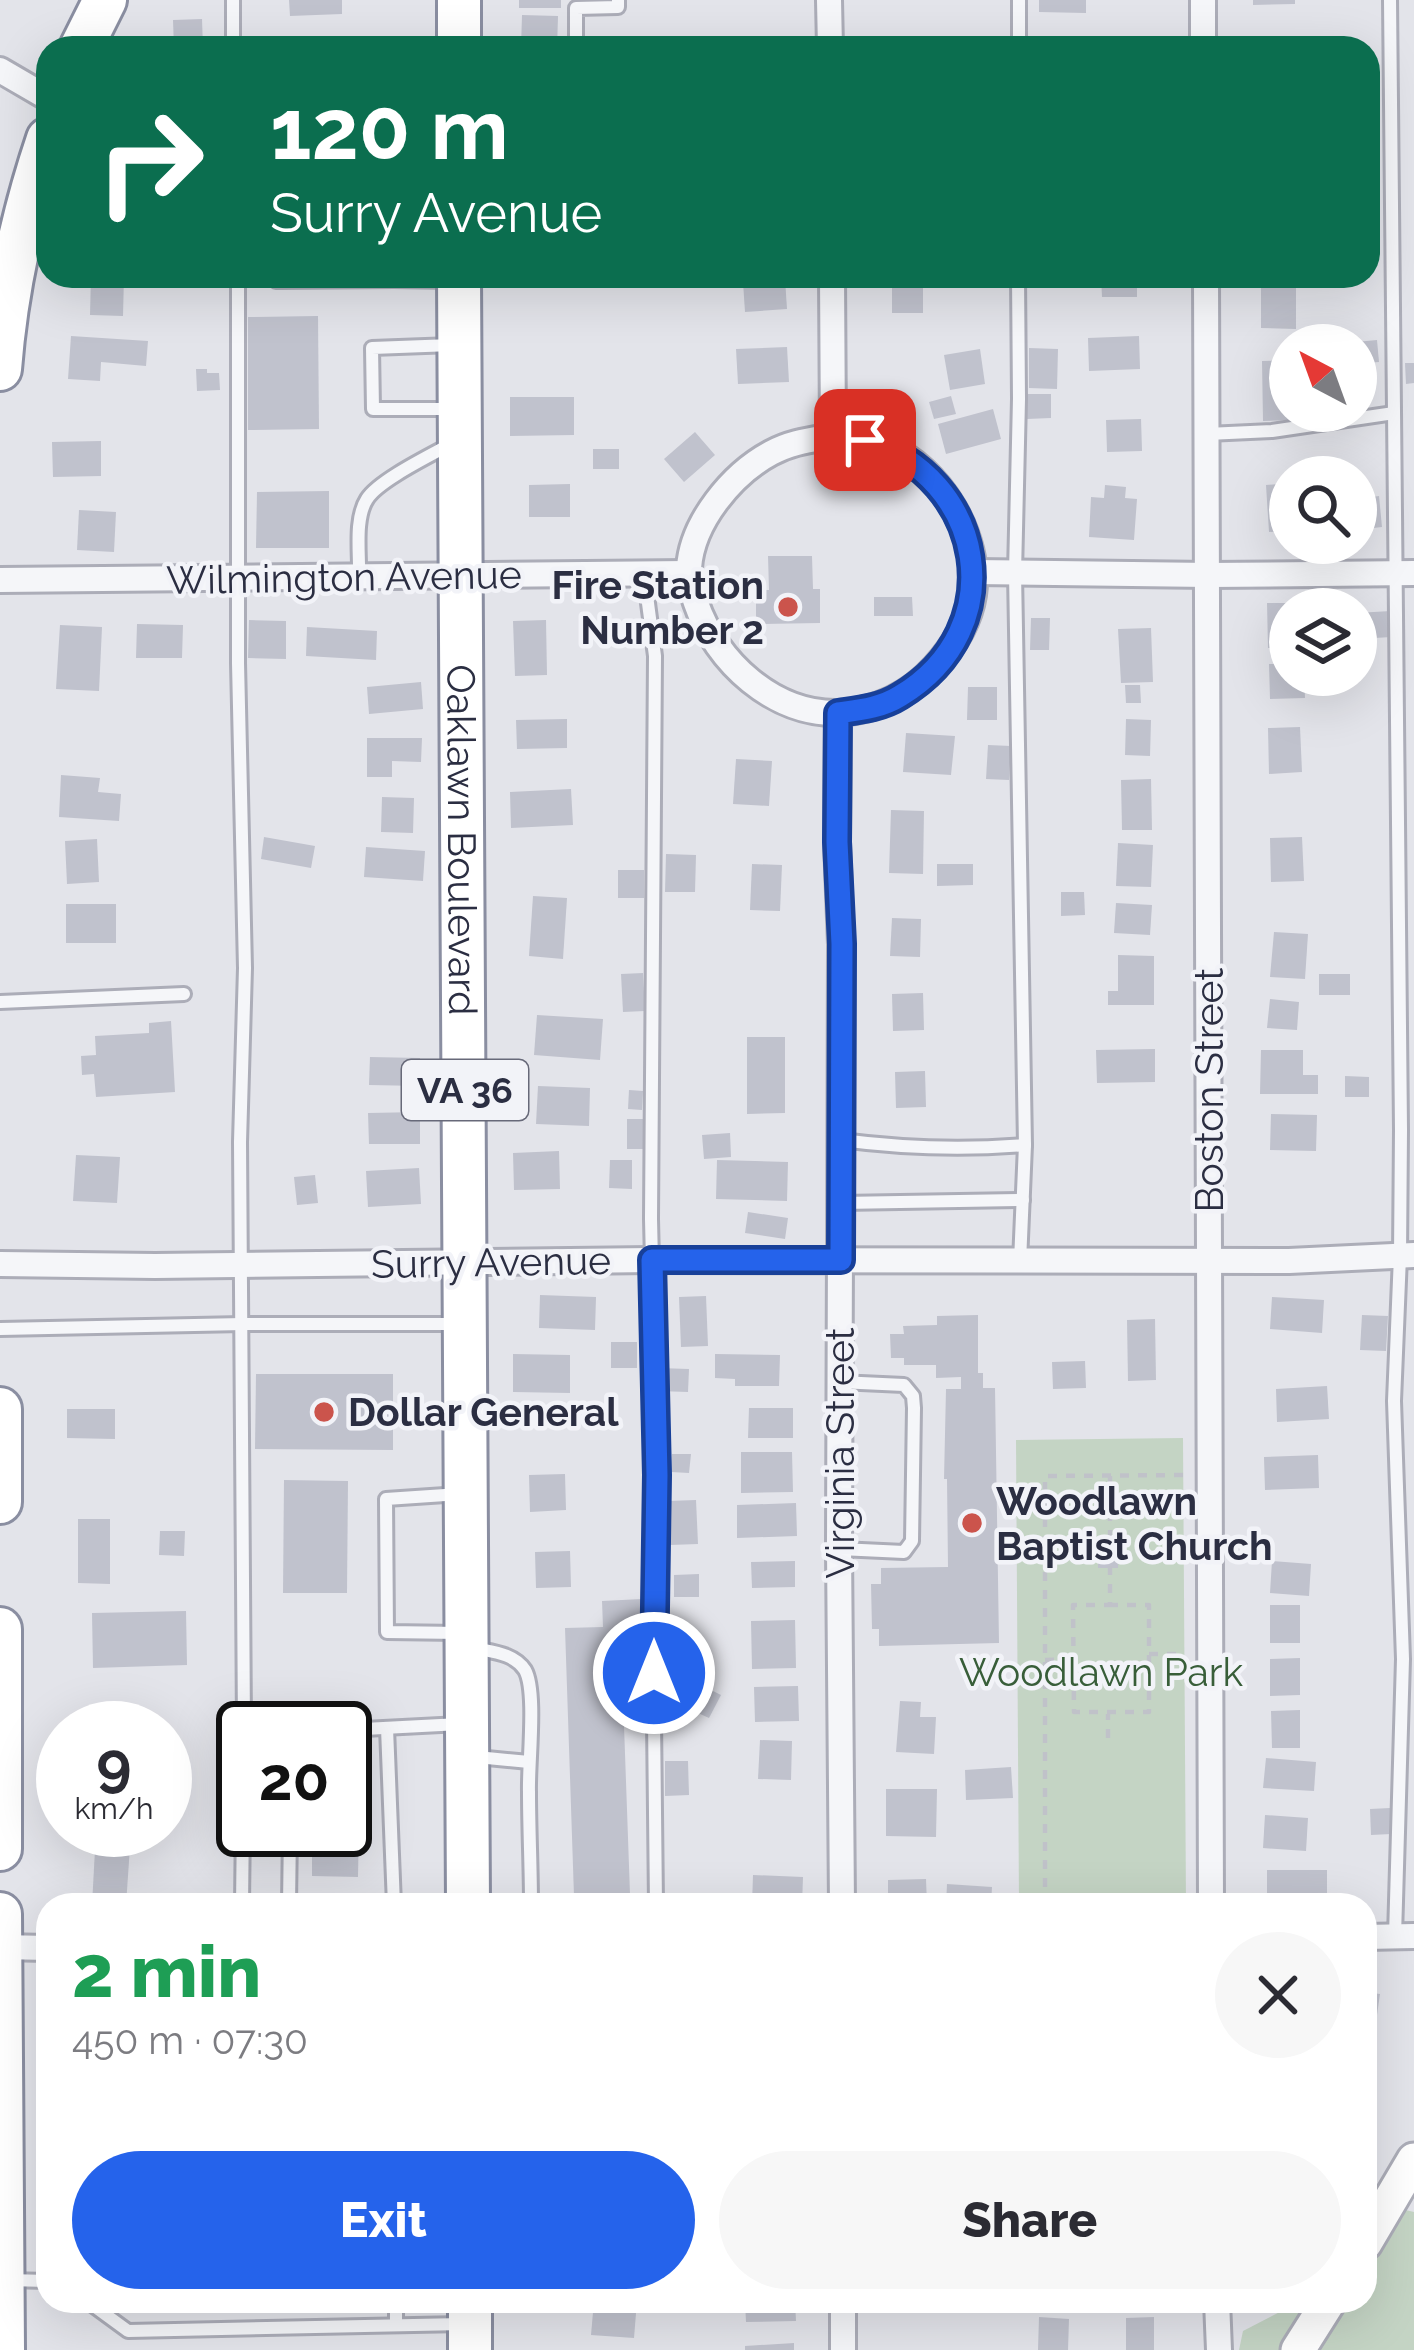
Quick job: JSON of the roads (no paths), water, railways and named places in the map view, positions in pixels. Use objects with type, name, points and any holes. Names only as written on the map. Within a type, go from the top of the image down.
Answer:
[{"type":"highway","points":[[88,36],[105,0]]},
{"type":"highway","points":[[459,0],[459,36]]},
{"type":"highway","points":[[0,369],[12,275],[36,187]]},
{"type":"highway","name":"Oaklawn Boulevard","points":[[459,288],[468,1893]]},
{"type":"highway","points":[[0,1408],[0,1502]]},
{"type":"highway","points":[[0,1629],[0,1850]]},
{"type":"highway","points":[[0,1914],[3,2350]]},
{"type":"street","points":[[830,0],[830,36]]},
{"type":"street","points":[[1203,0],[1203,36]]},
{"type":"street","points":[[0,70],[36,91]]},
{"type":"street","points":[[832,288],[833,436]]},
{"type":"street","name":"Boston Street","points":[[1206,288],[1211,1893]]},
{"type":"street","points":[[833,436],[890,448],[936,482],[968,542],[974,572],[963,626],[926,677],[897,698],[838,713],[787,703],[733,666],[702,621],[688,573],[698,535],[731,484],[772,452],[833,436]]},
{"type":"street","points":[[974,572],[1405,573]]},
{"type":"street","name":"Wilmington Avenue","points":[[0,580],[688,573]]},
{"type":"street","name":"Virginia Street","points":[[838,713],[842,1893]]},
{"type":"street","name":"Surry Avenue","points":[[0,1264],[1210,1262],[1407,1256]]},
{"type":"street","points":[[1,1948],[36,1948]]},
{"type":"street","points":[[1377,2223],[1414,2160]]},
{"type":"street","points":[[843,2313],[843,2350]]},
{"type":"street","points":[[1217,2313],[1219,2350]]},
{"type":"street","points":[[1298,2350],[1321,2313]]},
{"type":"lane","points":[[233,0],[233,36]]},
{"type":"lane","points":[[576,36],[576,8],[618,7],[618,0]]},
{"type":"lane","points":[[1018,36],[1019,0]]},
{"type":"lane","points":[[1390,0],[1394,413],[1405,573],[1407,1256],[1394,1401],[1403,1659],[1399,1868],[1404,1936]]},
{"type":"lane","points":[[238,288],[244,1701]]},
{"type":"lane","points":[[1018,288],[1016,573],[1025,1145],[1021,1262]]},
{"type":"lane","points":[[459,344],[372,348],[373,409],[459,424]]},
{"type":"lane","points":[[1207,434],[1294,428],[1394,413]]},
{"type":"lane","points":[[359,578],[360,522],[367,499],[459,424]]},
{"type":"lane","points":[[644,573],[655,656],[656,1893]]},
{"type":"lane","points":[[0,1002],[184,994]]},
{"type":"lane","points":[[841,1140],[944,1148],[1025,1145]]},
{"type":"lane","points":[[841,1203],[1023,1200]]},
{"type":"lane","points":[[0,1330],[466,1324]]},
{"type":"lane","points":[[839,1382],[904,1385],[913,1396],[914,1408],[909,1548],[904,1552],[839,1550]]},
{"type":"lane","points":[[467,1494],[386,1499],[387,1632],[467,1640],[517,1661],[527,1673],[531,1694],[531,1893]]},
{"type":"lane","points":[[388,1727],[394,1893]]},
{"type":"lane","points":[[372,1728],[467,1740],[529,1762]]},
{"type":"lane","points":[[242,1893],[243,1857]]},
{"type":"lane","points":[[290,1857],[290,1893]]},
{"type":"lane","points":[[3,2280],[36,2281]]},
{"type":"lane","points":[[103,2313],[128,2331],[470,2325]]},
{"type":"lane","points":[[396,2313],[396,2325]]},
{"type":"place","name":"Fire Station Number 2","points":[[788,607]]},
{"type":"place","name":"Dollar General","points":[[324,1412]]},
{"type":"place","name":"Woodlawn Baptist Church","points":[[972,1523]]},
{"type":"park label","name":"Woodlawn Park","points":[[1101,1672]]}]
